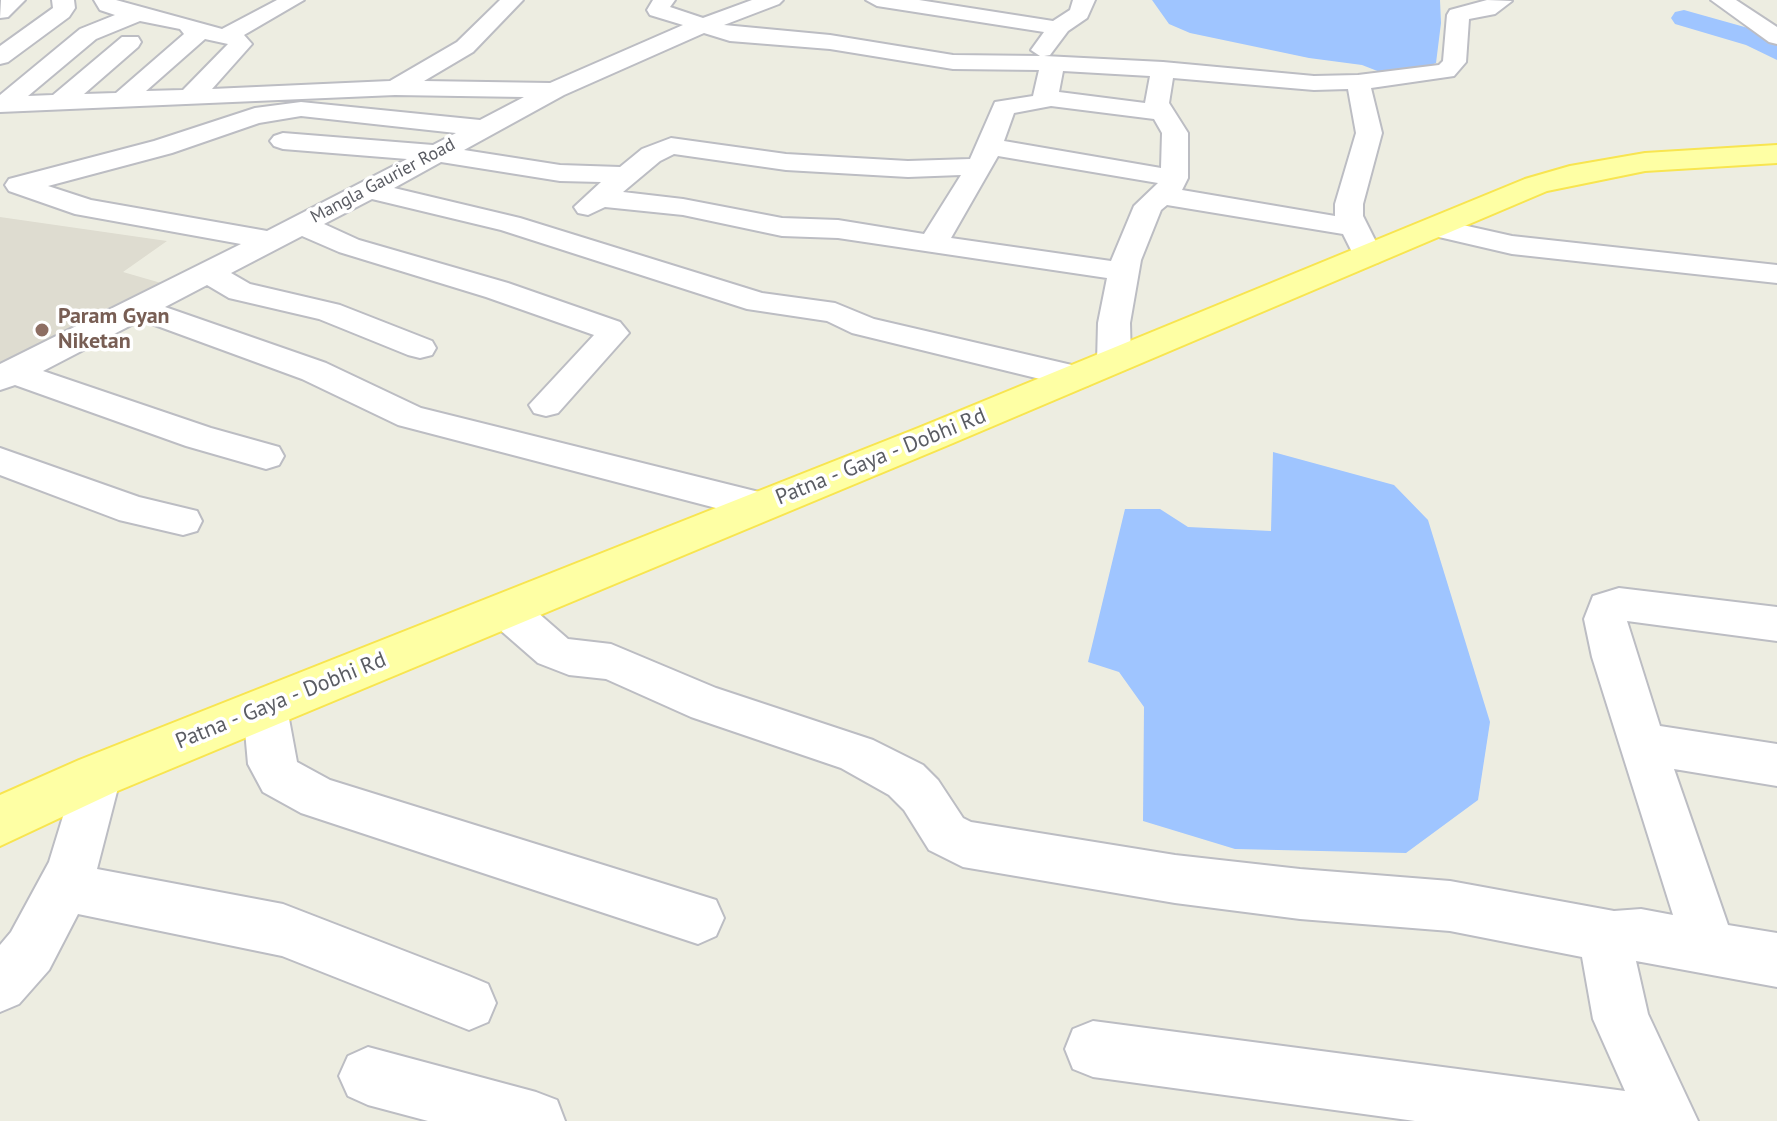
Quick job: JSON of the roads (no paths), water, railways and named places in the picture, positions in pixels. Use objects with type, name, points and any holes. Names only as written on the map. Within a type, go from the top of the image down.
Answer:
[{"type":"main road","name":"Patna - Gaya - Dobhi Rd","points":[[0,821],[97,776],[1114,362],[1360,241],[1436,228],[1536,185],[1570,175],[1645,162],[1777,154]]},
{"type":"street","points":[[0,12],[14,0]]},
{"type":"street","points":[[0,57],[61,12],[63,0]]},
{"type":"street","points":[[105,0],[108,5],[137,14],[187,24],[191,38]]},
{"type":"street","points":[[226,36],[293,0]]},
{"type":"street","points":[[342,112],[395,88],[465,47],[512,0]]},
{"type":"street","points":[[664,0],[658,10],[730,34],[830,42],[953,62],[1163,69],[1295,82],[1358,82],[1446,71],[1454,62],[1458,15],[1487,9],[1501,1]]},
{"type":"street","name":"Mangla Gaurier Road","points":[[6,375],[302,225],[555,90],[700,26],[772,0]]},
{"type":"street","points":[[877,0],[1058,28]]},
{"type":"street","points":[[932,245],[983,157],[1004,107],[1041,103],[1045,98],[1042,63],[1058,28],[1079,13],[1084,0]]},
{"type":"street","points":[[1722,0],[1777,37]]},
{"type":"street","points":[[2,104],[97,29],[137,14]]},
{"type":"street","points":[[81,40],[130,42],[226,36],[240,40],[240,48],[191,96]]},
{"type":"street","points":[[123,99],[191,38]]},
{"type":"street","points":[[60,102],[130,42]]},
{"type":"street","points":[[1114,362],[1114,323],[1123,271],[1148,206],[1166,186],[1175,133],[1171,122],[1162,113],[1157,96],[1163,69]]},
{"type":"street","points":[[1358,82],[1369,133],[1349,204],[1360,241]]},
{"type":"street","points":[[2,104],[395,88],[555,90]]},
{"type":"street","points":[[1045,98],[1162,113]]},
{"type":"street","points":[[7,186],[136,155],[255,116],[301,109],[480,128]]},
{"type":"street","points":[[283,141],[436,153],[560,173],[629,175]]},
{"type":"street","points":[[549,236],[651,155],[671,146],[743,158],[799,163],[983,157],[1166,186],[1360,241]]},
{"type":"street","points":[[7,186],[85,208],[270,240]]},
{"type":"street","points":[[369,190],[549,236],[758,302],[835,313],[863,326],[1077,377]]},
{"type":"street","points":[[599,198],[664,204],[782,227],[838,229],[1123,271]]},
{"type":"street","points":[[302,225],[349,246],[497,290],[609,329],[613,333],[546,405]]},
{"type":"street","points":[[1436,228],[1512,245],[1777,274]]},
{"type":"street","points":[[207,272],[240,291],[314,307],[420,348]]},
{"type":"street","points":[[138,308],[314,371],[384,401],[410,417],[762,506]]},
{"type":"street","points":[[6,375],[266,456]]},
{"type":"street","points":[[0,461],[133,510],[183,521]]},
{"type":"street","points":[[1710,949],[1614,657],[1605,619],[1608,608],[1619,604],[1777,624]]},
{"type":"street","points":[[506,610],[553,651],[569,657],[611,662],[707,704],[771,723],[869,761],[906,780],[921,795],[946,834],[963,844],[1175,879],[1300,894],[1450,906],[1614,937],[1641,935],[1777,960]]},
{"type":"street","points":[[265,708],[271,764],[280,777],[318,798],[698,918]]},
{"type":"street","points":[[1643,744],[1777,765]]},
{"type":"street","points":[[0,985],[30,951],[64,887],[74,864],[97,776]]},
{"type":"street","points":[[64,887],[283,930],[469,1003]]},
{"type":"street","points":[[1614,937],[1608,955],[1621,1019],[1669,1121]]},
{"type":"street","points":[[1093,1049],[1631,1121]]},
{"type":"street","points":[[368,1076],[536,1121]]},
{"type":"water","points":[[1152,0],[1440,0],[1441,23],[1436,63],[1415,72],[1380,72],[1362,65],[1309,58],[1190,33],[1169,24]]},
{"type":"water","points":[[1273,452],[1394,485],[1428,520],[1490,722],[1478,800],[1406,853],[1235,849],[1143,821],[1144,707],[1119,672],[1088,662],[1125,509],[1160,509],[1188,527],[1271,531]]},
{"type":"waterway","points":[[1684,18],[1756,39],[1777,52]]},
{"type":"waterway","points":[[1766,45],[1777,45]]},
{"type":"place","name":"Param Gyan Niketan","points":[[42,330]]}]
